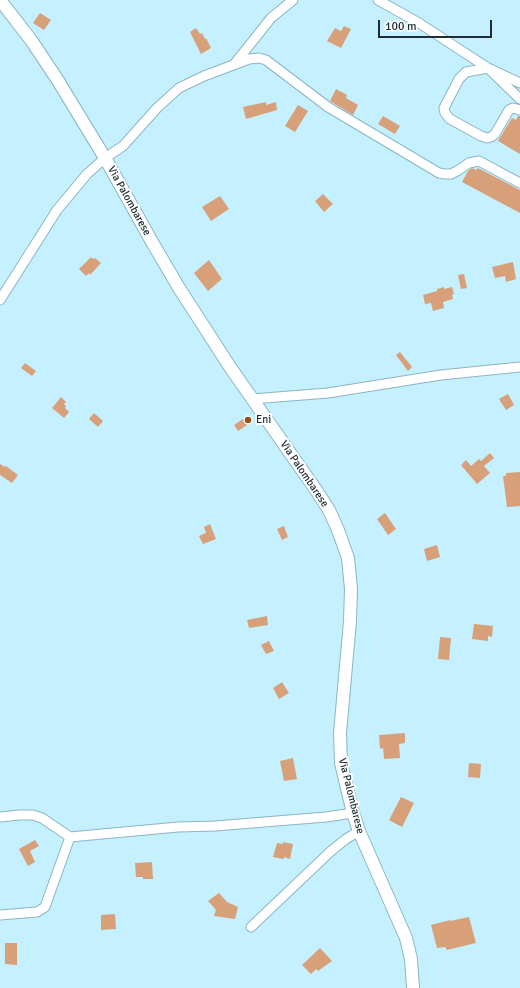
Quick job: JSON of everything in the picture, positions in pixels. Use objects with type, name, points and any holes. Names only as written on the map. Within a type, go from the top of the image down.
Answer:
[{"type":"main road","name":"Via Palombarese","points":[[0,0],[47,64],[105,158],[167,268],[216,346],[323,500],[337,526],[347,554],[350,574],[351,605],[340,742],[341,763],[359,831],[404,933],[411,959],[413,988]]},
{"type":"street","points":[[234,64],[271,18],[293,0]]},
{"type":"street","points":[[378,0],[419,23],[488,68],[520,83]]},
{"type":"street","points":[[0,300],[57,210],[83,179],[105,158],[123,146],[157,108],[179,88],[194,80],[253,58],[266,60],[328,107],[442,174],[454,173],[469,163],[479,161],[520,183]]},
{"type":"street","points":[[488,68],[520,99]]},
{"type":"street","points":[[488,68],[466,72],[461,77],[445,105],[445,112],[448,117],[481,136],[489,138],[497,132],[509,110],[513,108],[520,110]]},
{"type":"street","points":[[252,399],[321,394],[441,375],[520,367]]},
{"type":"street","points":[[0,817],[33,815],[42,818],[70,837],[178,827],[215,826],[326,817],[353,813]]},
{"type":"street","points":[[251,927],[331,851],[359,831]]},
{"type":"street","points":[[0,915],[38,912],[45,907],[70,837]]},
{"type":"building","points":[[40,13],[51,20],[44,30],[33,23]]},
{"type":"building","points":[[344,26],[351,29],[341,48],[327,41],[335,28],[341,31]]},
{"type":"building","points":[[196,28],[200,34],[202,33],[205,39],[206,38],[211,48],[201,54],[190,32]]},
{"type":"building","points":[[336,89],[347,95],[346,98],[358,105],[353,115],[330,101]]},
{"type":"building","points":[[266,102],[266,105],[276,102],[277,110],[246,119],[243,107]]},
{"type":"building","points":[[298,105],[308,111],[295,132],[285,126]]},
{"type":"building","points":[[383,116],[400,126],[395,134],[378,124]]},
{"type":"building","points":[[518,116],[520,116],[520,154],[498,141],[512,118],[516,120]]},
{"type":"building","points":[[472,168],[476,170],[478,168],[520,190],[520,213],[462,182],[468,171]]},
{"type":"building","points":[[323,194],[333,204],[324,212],[315,201]]},
{"type":"building","points":[[220,196],[229,209],[211,221],[202,207]]},
{"type":"building","points":[[91,257],[93,259],[95,258],[101,263],[90,275],[89,273],[86,276],[79,269]]},
{"type":"building","points":[[209,260],[222,279],[208,291],[194,273]]},
{"type":"building","points":[[513,262],[516,279],[506,282],[505,276],[495,278],[492,267]]},
{"type":"building","points":[[464,274],[467,288],[461,289],[458,275]]},
{"type":"building","points":[[444,287],[444,289],[452,287],[454,294],[452,295],[453,299],[443,302],[444,308],[433,311],[431,303],[425,304],[423,295],[437,291],[437,289]]},
{"type":"building","points":[[400,352],[412,367],[408,371],[396,355]]},
{"type":"building","points":[[25,363],[36,371],[32,376],[21,368]]},
{"type":"building","points":[[508,394],[514,405],[506,410],[499,399]]},
{"type":"building","points":[[61,397],[66,402],[64,404],[66,406],[65,408],[69,412],[64,418],[52,408]]},
{"type":"building","points":[[94,413],[103,421],[98,427],[89,419]]},
{"type":"building","points":[[249,415],[253,421],[238,431],[234,425]]},
{"type":"building","points":[[490,453],[494,458],[484,466],[490,473],[477,484],[461,465],[466,460],[471,466],[479,459],[481,461]]},
{"type":"building","points":[[0,464],[5,467],[6,466],[18,475],[12,483],[0,475]]},
{"type":"building","points":[[520,472],[520,506],[507,507],[503,476],[506,476],[506,473]]},
{"type":"building","points":[[385,513],[396,529],[388,535],[377,519]]},
{"type":"building","points":[[210,524],[216,539],[203,544],[199,536],[206,533],[204,527]]},
{"type":"building","points":[[284,526],[288,537],[282,540],[277,529]]},
{"type":"building","points":[[437,545],[440,557],[427,561],[424,549]]},
{"type":"building","points":[[267,616],[268,625],[249,628],[247,620]]},
{"type":"building","points":[[474,624],[493,626],[492,637],[488,636],[488,641],[472,639]]},
{"type":"building","points":[[440,637],[451,638],[449,660],[438,659]]},
{"type":"building","points":[[269,641],[274,651],[266,654],[261,645]]},
{"type":"building","points":[[282,682],[289,693],[279,699],[273,688]]},
{"type":"building","points":[[405,733],[405,743],[399,744],[400,758],[384,759],[383,748],[380,749],[379,735]]},
{"type":"building","points":[[293,758],[297,779],[284,781],[280,761]]},
{"type":"building","points":[[469,763],[481,764],[480,778],[468,777]]},
{"type":"building","points":[[401,797],[414,803],[402,827],[389,820]]},
{"type":"building","points":[[35,840],[39,846],[30,851],[35,862],[28,866],[19,849]]},
{"type":"building","points":[[283,842],[293,844],[290,859],[284,857],[284,859],[273,857],[277,843],[283,844]]},
{"type":"building","points":[[152,862],[153,879],[136,877],[135,863]]},
{"type":"building","points":[[219,893],[227,902],[238,907],[235,919],[214,916],[216,910],[208,901]]},
{"type":"building","points":[[115,914],[116,929],[101,930],[101,915]]},
{"type":"building","points":[[469,917],[476,943],[447,950],[445,947],[437,948],[431,925]]},
{"type":"building","points":[[5,943],[17,943],[17,965],[5,964]]},
{"type":"building","points":[[320,948],[332,961],[318,971],[316,969],[311,974],[302,965]]},
{"type":"place","name":"Eni","points":[[248,420]]}]
